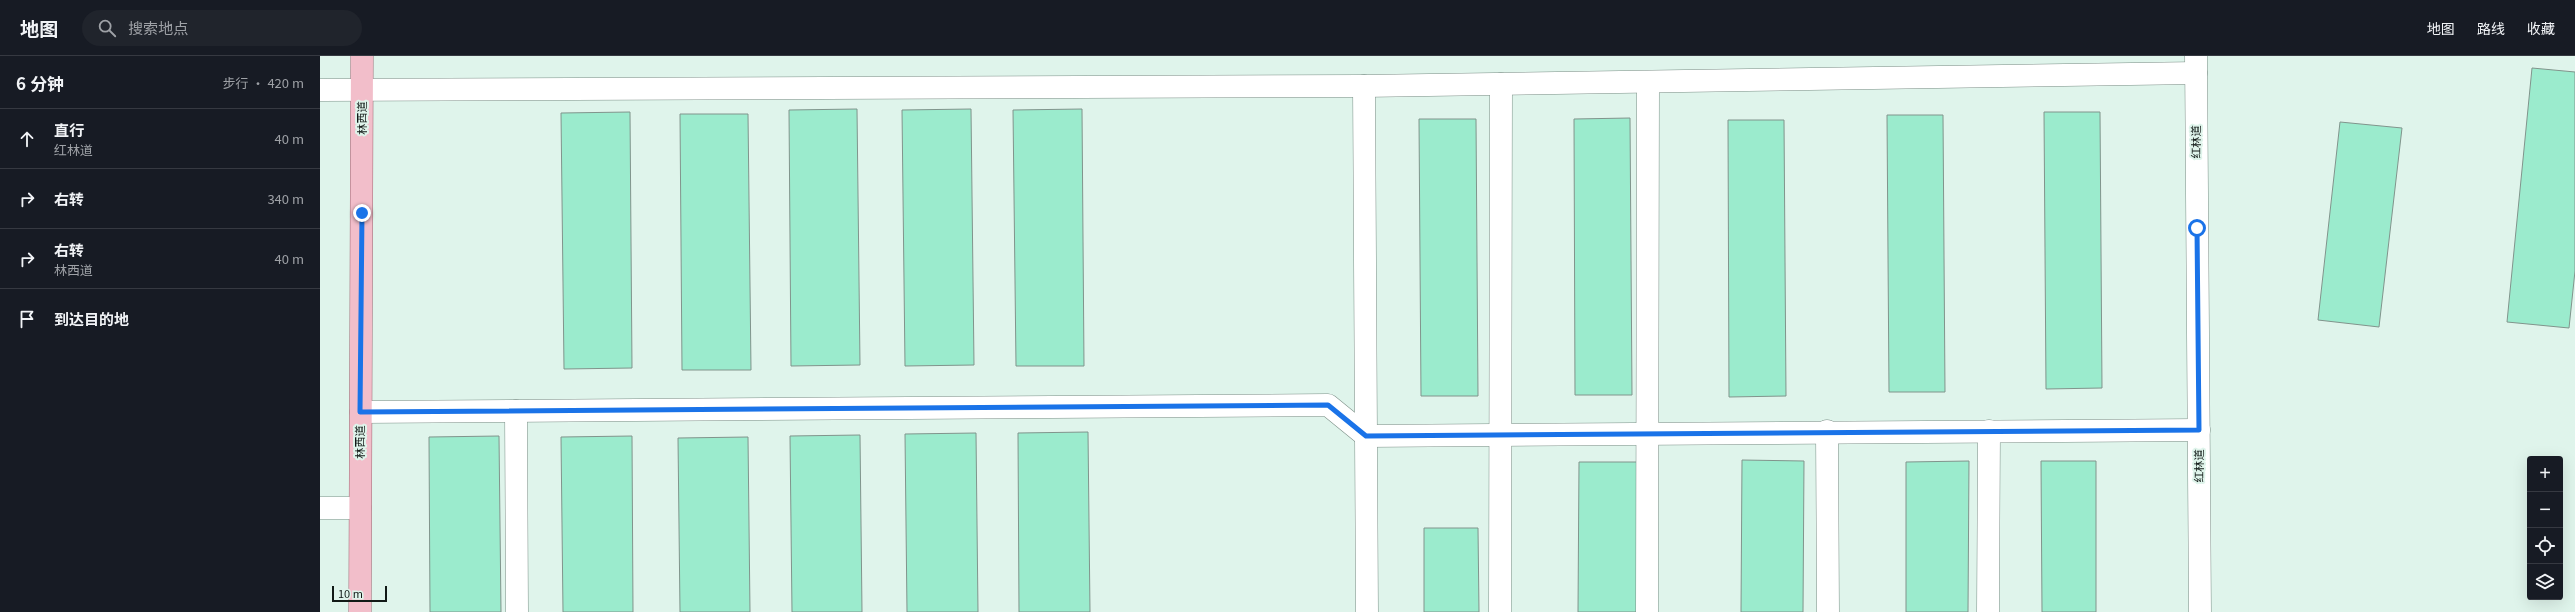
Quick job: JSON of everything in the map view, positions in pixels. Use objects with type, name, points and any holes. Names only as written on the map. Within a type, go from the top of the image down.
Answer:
[{"type":"main road","name":"林西道","points":[[360,612],[362,56]]},
{"type":"street","points":[[320,90],[1364,86],[1648,82],[2196,64]]},
{"type":"street","name":"红林道","points":[[2196,64],[2200,612]]},
{"type":"street","points":[[1647,612],[1648,82]]},
{"type":"street","points":[[1500,612],[1499,435],[1501,84]]},
{"type":"street","points":[[1364,86],[1367,612]]},
{"type":"street","points":[[360,412],[1328,405],[1366,436],[1827,431],[2199,430]]},
{"type":"street","points":[[516,411],[517,612]]},
{"type":"street","points":[[1827,431],[1828,612]]},
{"type":"street","points":[[1988,612],[1989,431]]},
{"type":"street","points":[[320,508],[360,508]]},
{"type":"building","points":[[2532,68],[2575,72],[2575,271],[2569,328],[2507,322]]},
{"type":"building","points":[[857,109],[860,365],[791,366],[789,110]]},
{"type":"building","points":[[971,109],[974,365],[905,366],[902,110]]},
{"type":"building","points":[[1082,109],[1084,366],[1016,366],[1013,110]]},
{"type":"building","points":[[630,112],[632,368],[564,369],[561,113]]},
{"type":"building","points":[[2044,112],[2100,112],[2102,388],[2046,389]]},
{"type":"building","points":[[680,114],[748,114],[751,370],[682,370]]},
{"type":"building","points":[[1887,115],[1943,115],[1945,392],[1889,392]]},
{"type":"building","points":[[1630,118],[1632,395],[1575,395],[1574,119]]},
{"type":"building","points":[[1419,119],[1476,119],[1478,396],[1421,396]]},
{"type":"building","points":[[1728,120],[1784,120],[1786,396],[1729,397]]},
{"type":"building","points":[[2340,122],[2402,128],[2379,327],[2318,320]]},
{"type":"building","points":[[1088,432],[1090,612],[1019,612],[1018,433]]},
{"type":"building","points":[[976,433],[978,612],[907,612],[905,434]]},
{"type":"building","points":[[860,435],[862,612],[792,612],[790,436]]},
{"type":"building","points":[[499,436],[501,612],[430,612],[429,437]]},
{"type":"building","points":[[632,436],[633,612],[563,612],[561,437]]},
{"type":"building","points":[[748,437],[750,612],[680,612],[678,438]]},
{"type":"building","points":[[1742,460],[1804,461],[1803,612],[1741,612]]},
{"type":"building","points":[[1969,461],[1968,612],[1906,612],[1906,462]]},
{"type":"building","points":[[2041,461],[2096,461],[2096,612],[2042,612]]},
{"type":"building","points":[[1579,462],[1641,462],[1641,612],[1578,612]]},
{"type":"building","points":[[1424,528],[1478,528],[1479,612],[1424,612]]},
{"type":"route","points":[[362,213],[360,412],[1328,405],[1366,436],[1827,431],[2199,430],[2197,228]]}]
